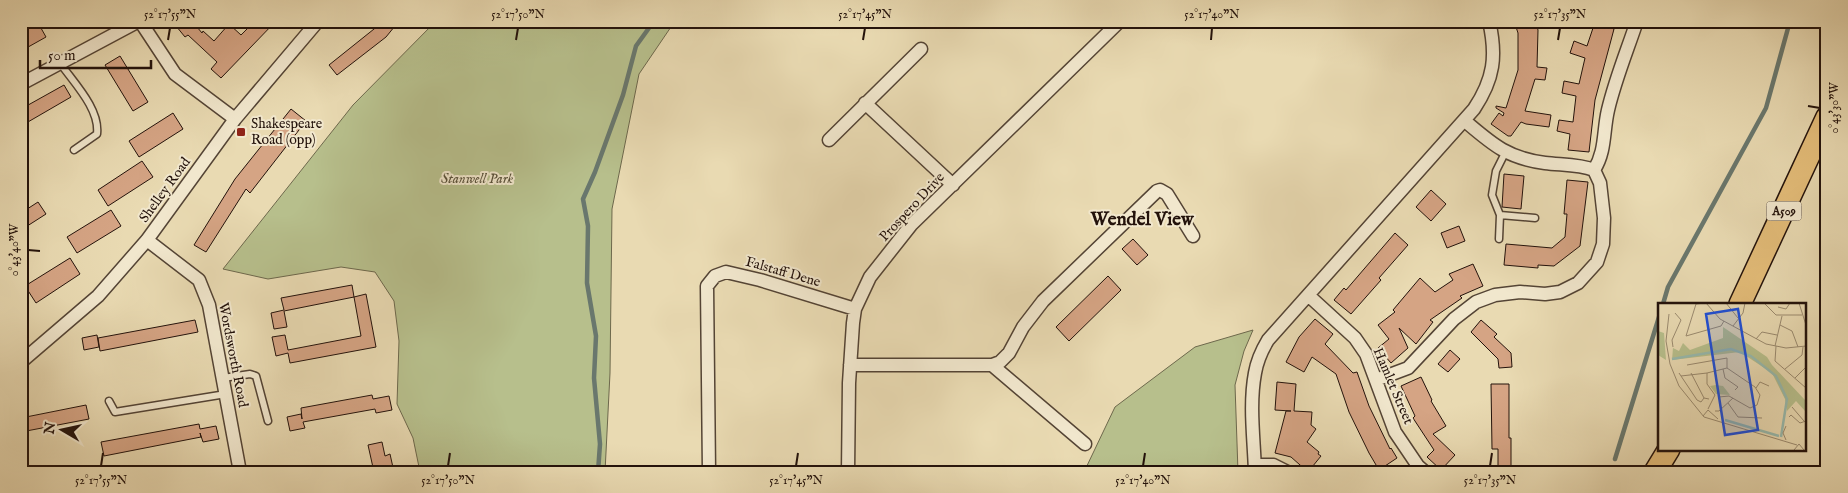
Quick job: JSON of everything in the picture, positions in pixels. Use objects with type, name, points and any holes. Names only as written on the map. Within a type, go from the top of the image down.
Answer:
[{"type":"highway","name":"A509","points":[[1740,303],[1827,117]]},
{"type":"highway","points":[[1655,472],[1668,450]]},
{"type":"street","points":[[21,84],[139,21],[175,74],[235,120]]},
{"type":"street","name":"Shelley Road","points":[[21,362],[98,296],[147,240],[235,120],[318,21]]},
{"type":"street","name":"Prospero Drive","points":[[848,472],[850,365],[855,309],[870,278],[911,225],[1120,21]]},
{"type":"street","points":[[1255,467],[1253,401],[1255,373],[1259,357],[1268,340],[1327,272],[1465,121],[1484,95],[1491,76],[1494,48],[1489,21]]},
{"type":"street","points":[[1594,170],[1602,153],[1607,112],[1637,21]]},
{"type":"street","points":[[829,140],[921,49]]},
{"type":"street","points":[[865,103],[953,185]]},
{"type":"street","points":[[1376,380],[1408,368],[1454,318],[1476,302],[1494,295],[1520,292],[1545,294],[1560,292],[1578,284],[1597,262],[1603,244],[1604,218],[1600,183],[1594,170],[1586,167],[1544,163],[1505,153],[1493,146],[1465,121]]},
{"type":"street","points":[[850,365],[992,364],[1000,362],[1009,353],[1023,327],[1043,302],[1157,191],[1160,190],[1167,194],[1193,236]]},
{"type":"street","name":"Wordsworth Road","points":[[147,240],[199,280],[210,305],[240,472]]},
{"type":"street","name":"Falstaff Dene","points":[[708,472],[707,286],[715,276],[726,272],[760,280],[855,309]]},
{"type":"street","name":"Hamlet Street","points":[[1308,294],[1355,338],[1366,354],[1395,432],[1424,472]]},
{"type":"street","points":[[992,364],[1085,444]]},
{"type":"lane","points":[[60,63],[95,113],[98,126],[97,134],[74,150]]},
{"type":"lane","points":[[1499,240],[1500,215],[1492,195],[1496,171],[1505,153]]},
{"type":"lane","points":[[1500,215],[1535,218]]},
{"type":"lane","points":[[223,378],[250,374],[256,376],[268,421]]},
{"type":"lane","points":[[109,401],[114,412],[226,394]]},
{"type":"lane","points":[[1255,467],[1274,462],[1294,472]]},
{"type":"green space","name":"Stanwell Park","points":[[436,21],[675,21],[639,74],[612,209],[610,373],[605,472],[418,472],[419,467],[413,438],[397,404],[399,341],[394,301],[375,272],[341,267],[268,279],[223,269],[353,105]]},
{"type":"green space","points":[[1253,330],[1244,351],[1235,385],[1238,472],[1084,472],[1115,407],[1195,347]]},
{"type":"building","points":[[37,21],[46,37],[21,51],[21,28]]},
{"type":"building","points":[[172,21],[192,21],[202,33],[203,31],[214,41],[229,24],[241,35],[255,21],[276,21],[221,78],[211,69],[217,62],[188,35],[185,37]]},
{"type":"building","points":[[384,21],[399,21],[386,37],[337,75],[329,65]]},
{"type":"building","points":[[1514,21],[1535,21],[1538,30],[1537,67],[1547,68],[1545,80],[1535,79],[1525,111],[1551,115],[1549,127],[1521,122],[1511,136],[1508,136],[1491,124],[1499,113],[1503,116],[1504,113],[1496,108],[1496,106],[1506,108],[1518,70],[1518,33]]},
{"type":"building","points":[[1595,22],[1614,29],[1595,100],[1589,152],[1568,150],[1570,134],[1557,131],[1559,120],[1573,122],[1576,96],[1562,93],[1564,81],[1579,84],[1585,58],[1570,53],[1574,41],[1587,46]]},
{"type":"building","points":[[120,56],[148,102],[133,111],[105,65]]},
{"type":"building","points":[[64,85],[71,97],[21,126],[21,109]]},
{"type":"building","points":[[291,109],[306,121],[250,193],[246,189],[206,252],[194,245],[235,179]]},
{"type":"building","points":[[173,113],[183,129],[139,157],[129,141]]},
{"type":"building","points":[[142,161],[153,177],[108,206],[98,190]]},
{"type":"building","points":[[1504,174],[1524,176],[1521,209],[1502,207]]},
{"type":"building","points":[[1567,180],[1588,182],[1580,246],[1554,266],[1538,265],[1538,268],[1504,265],[1506,244],[1552,248],[1565,237],[1567,214],[1564,214]]},
{"type":"building","points":[[1431,190],[1446,204],[1431,221],[1416,207]]},
{"type":"building","points":[[38,202],[46,214],[21,230],[21,213]]},
{"type":"building","points":[[111,210],[121,226],[77,253],[67,237]]},
{"type":"building","points":[[1459,226],[1465,241],[1447,248],[1441,233]]},
{"type":"building","points":[[1395,233],[1408,245],[1351,314],[1334,300],[1344,288],[1346,290]]},
{"type":"building","points":[[1133,239],[1148,255],[1137,265],[1122,249]]},
{"type":"building","points":[[70,258],[80,274],[36,303],[25,286]]},
{"type":"building","points":[[1473,264],[1483,286],[1460,296],[1462,298],[1430,320],[1433,322],[1416,344],[1399,328],[1408,348],[1391,363],[1378,348],[1389,339],[1378,325],[1395,312],[1393,310],[1420,278],[1435,292],[1453,280],[1449,274]]},
{"type":"building","points":[[1108,276],[1121,290],[1069,341],[1056,327]]},
{"type":"building","points":[[352,285],[354,297],[284,311],[287,327],[274,329],[271,313],[284,310],[281,298]]},
{"type":"building","points":[[366,294],[376,347],[290,363],[288,353],[276,356],[272,337],[285,335],[288,350],[361,336],[354,297]]},
{"type":"building","points":[[1315,319],[1333,334],[1325,344],[1353,373],[1357,372],[1369,406],[1390,449],[1397,458],[1379,470],[1349,412],[1336,374],[1312,357],[1304,372],[1286,362],[1299,337]]},
{"type":"building","points":[[195,320],[198,332],[100,351],[98,338]]},
{"type":"building","points":[[1481,320],[1497,334],[1494,337],[1511,353],[1512,367],[1499,368],[1498,359],[1471,332]]},
{"type":"building","points":[[97,335],[99,347],[84,350],[82,338]]},
{"type":"building","points":[[1450,350],[1460,359],[1448,372],[1438,364]]},
{"type":"building","points":[[1421,377],[1431,401],[1446,426],[1433,434],[1455,455],[1441,470],[1427,457],[1434,450],[1413,418],[1415,416],[1401,386]]},
{"type":"building","points":[[1277,382],[1296,384],[1294,411],[1312,412],[1311,425],[1316,429],[1307,442],[1321,456],[1308,472],[1291,457],[1275,453],[1286,411],[1291,411],[1275,410]]},
{"type":"building","points":[[1491,384],[1509,384],[1511,472],[1498,472],[1498,449],[1492,449]]},
{"type":"building","points":[[372,395],[373,399],[389,396],[392,410],[376,413],[375,409],[303,422],[305,428],[290,431],[287,417],[301,414],[302,419],[301,408]]},
{"type":"building","points":[[86,405],[89,419],[21,432],[21,418]]},
{"type":"building","points":[[199,424],[200,429],[216,426],[219,439],[203,442],[200,433],[201,437],[104,456],[101,442]]},
{"type":"building","points":[[382,442],[385,456],[390,454],[394,472],[374,472],[368,445]]},
{"type":"waterway","points":[[598,472],[600,444],[594,378],[596,336],[587,283],[588,226],[583,199],[595,172],[623,95],[636,46],[654,21]]},
{"type":"waterway","points":[[1663,303],[1668,287],[1766,108],[1790,21]]},
{"type":"waterway","points":[[1615,459],[1658,320]]},
{"type":"place","name":"Shakespeare Road (opp)","points":[[241,132]]},
{"type":"district","name":"Wendel View","points":[[1142,220]]}]
